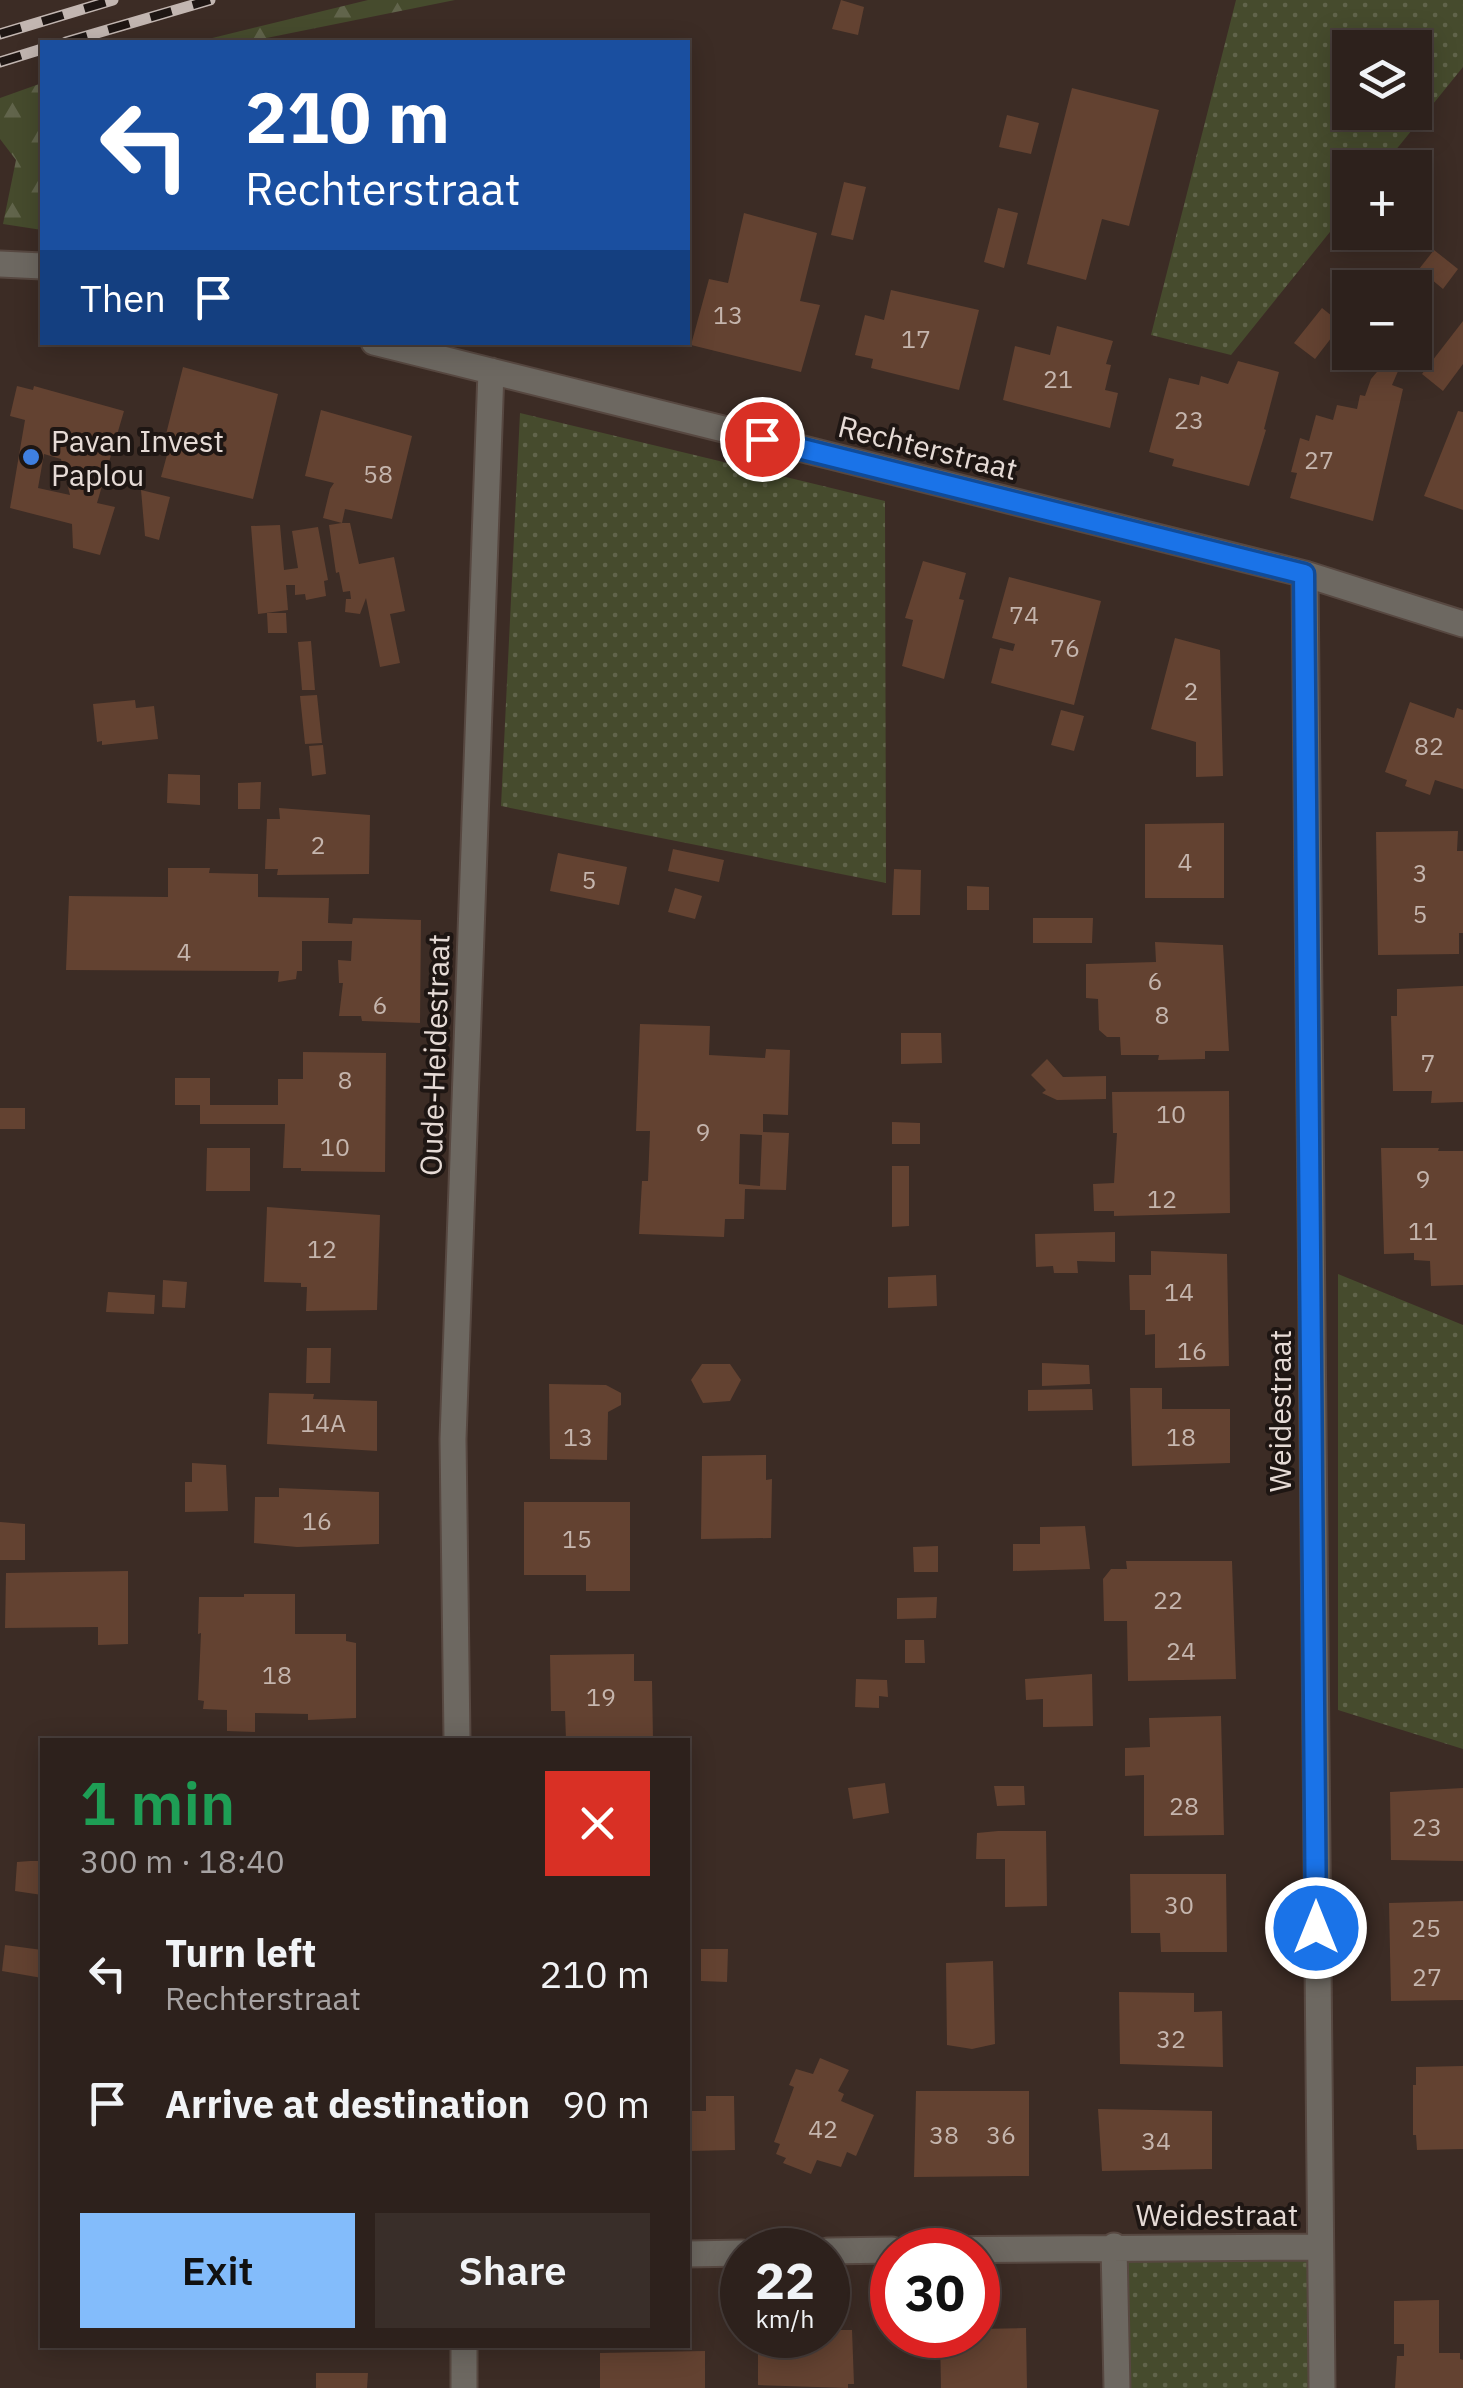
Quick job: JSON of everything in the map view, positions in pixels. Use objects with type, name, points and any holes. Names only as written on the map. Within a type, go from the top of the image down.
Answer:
[{"type":"street","points":[[0,264],[40,266]]},
{"type":"street","name":"Rechterstraat","points":[[386,345],[1304,574],[1463,624]]},
{"type":"street","name":"Oude-Heidestraat","points":[[457,1738],[453,1440],[490,372]]},
{"type":"street","name":"Weidestraat","points":[[1304,574],[1322,2388]]},
{"type":"street","name":"Weidestraat","points":[[1114,2246],[1117,2388]]},
{"type":"street","name":"Weidestraat","points":[[1000,2248],[1319,2247]]},
{"type":"street","points":[[690,2254],[720,2253]]},
{"type":"street","points":[[464,2348],[464,2388]]},
{"type":"green space","points":[[368,0],[455,0],[257,40],[204,40]]},
{"type":"green space","points":[[1236,0],[1463,0],[1463,67],[1432,105],[1432,30],[1332,30],[1332,130],[1412,130],[1396,150],[1332,150],[1332,229],[1231,355],[1151,335]]},
{"type":"green space","points":[[40,84],[40,230],[3,224],[16,160],[0,139],[0,98]]},
{"type":"green space","points":[[520,413],[885,501],[886,883],[501,806]]},
{"type":"green space","points":[[1338,1274],[1463,1325],[1463,1749],[1338,1710]]},
{"type":"green space","points":[[1114,2246],[1319,2247],[1322,2388],[1117,2388]]},
{"type":"building","points":[[841,0],[864,7],[858,35],[832,29]]},
{"type":"building","points":[[1072,88],[1159,110],[1129,226],[1102,219],[1086,280],[1027,264]]},
{"type":"building","points":[[1007,115],[1039,123],[1031,154],[999,147]]},
{"type":"building","points":[[844,182],[866,187],[853,240],[831,235]]},
{"type":"building","points":[[998,208],[1018,213],[1004,268],[984,262]]},
{"type":"building","points":[[744,213],[817,233],[800,301],[820,305],[801,372],[691,345],[709,279],[728,283]]},
{"type":"building","points":[[1434,250],[1458,269],[1443,289],[1432,280],[1432,270],[1419,269]]},
{"type":"building","points":[[891,290],[979,310],[959,390],[871,368],[873,359],[855,355],[865,315],[884,320]]},
{"type":"building","points":[[1322,308],[1332,316],[1332,337],[1315,359],[1294,343]]},
{"type":"building","points":[[1463,321],[1463,364],[1443,391],[1422,374],[1432,370],[1432,361]]},
{"type":"building","points":[[1057,326],[1113,341],[1106,364],[1111,365],[1105,390],[1118,393],[1110,428],[1003,400],[1015,346],[1050,355]]},
{"type":"building","points":[[1238,361],[1279,372],[1249,486],[1172,466],[1174,459],[1149,452],[1169,378],[1199,385],[1201,376],[1228,384]]},
{"type":"building","points":[[183,367],[278,394],[253,499],[161,477],[167,455],[161,454]]},
{"type":"building","points":[[1379,370],[1399,370],[1392,385],[1403,389],[1373,521],[1290,498],[1297,473],[1291,472],[1300,438],[1309,441],[1316,415],[1333,420],[1337,405],[1357,409],[1360,395],[1365,396]]},
{"type":"building","points":[[17,386],[33,390],[34,386],[124,411],[97,503],[115,507],[100,555],[73,548],[72,524],[10,508],[25,420],[10,416]],"holes":[[[44,454],[61,459],[70,495],[38,488]]]},
{"type":"building","points":[[321,410],[412,436],[392,519],[345,509],[342,523],[323,518],[334,483],[305,476]]},
{"type":"building","points":[[1458,411],[1463,412],[1463,510],[1424,496]]},
{"type":"building","points":[[141,490],[170,497],[159,540],[145,536]]},
{"type":"building","points":[[350,523],[359,564],[394,557],[405,611],[390,614],[400,663],[380,667],[366,598],[360,614],[345,612],[350,591],[343,592],[339,572],[336,573],[329,525]]},
{"type":"building","points":[[280,525],[284,570],[298,568],[292,531],[318,527],[328,580],[324,581],[326,596],[306,600],[305,594],[295,595],[295,585],[286,585],[288,610],[258,614],[251,526]]},
{"type":"building","points":[[923,561],[966,573],[959,599],[964,600],[944,679],[902,666],[913,620],[905,618]]},
{"type":"building","points":[[1009,577],[1101,601],[1074,705],[991,683],[1000,648],[1013,651],[1015,644],[992,638]]},
{"type":"building","points":[[267,613],[286,613],[287,633],[268,633]]},
{"type":"building","points":[[1175,638],[1220,650],[1223,776],[1196,777],[1196,742],[1151,729]]},
{"type":"building","points":[[311,641],[315,690],[302,690],[298,642]]},
{"type":"building","points":[[317,695],[322,743],[305,744],[300,696]]},
{"type":"building","points":[[135,700],[136,708],[154,706],[158,739],[102,745],[102,741],[97,742],[93,704]]},
{"type":"building","points":[[1410,702],[1454,718],[1457,708],[1463,710],[1463,789],[1435,780],[1430,795],[1405,786],[1407,780],[1385,772]]},
{"type":"building","points":[[1061,710],[1084,716],[1074,751],[1051,745]]},
{"type":"building","points":[[323,745],[326,774],[312,776],[309,746]]},
{"type":"building","points":[[168,774],[200,775],[200,805],[167,803]]},
{"type":"building","points":[[261,782],[260,809],[238,809],[238,783]]},
{"type":"building","points":[[279,808],[370,815],[369,874],[277,875],[278,869],[265,869],[267,819],[280,819]]},
{"type":"building","points":[[1224,823],[1224,898],[1145,898],[1145,824]]},
{"type":"building","points":[[1458,831],[1457,851],[1463,851],[1463,933],[1459,933],[1459,954],[1378,955],[1376,832]]},
{"type":"building","points":[[673,849],[724,860],[719,882],[668,871]]},
{"type":"building","points":[[558,853],[627,867],[619,905],[550,891]]},
{"type":"building","points":[[168,868],[258,874],[258,897],[329,898],[328,923],[352,924],[353,918],[421,920],[420,1023],[362,1021],[361,1016],[339,1016],[343,983],[339,983],[338,960],[351,961],[352,941],[302,941],[302,971],[297,971],[296,979],[278,982],[279,971],[66,970],[69,896],[168,897]]},
{"type":"building","points":[[894,869],[921,870],[920,915],[892,915]]},
{"type":"building","points":[[967,886],[989,887],[989,910],[967,910]]},
{"type":"building","points":[[675,888],[702,896],[695,919],[668,912]]},
{"type":"building","points":[[1033,918],[1093,918],[1092,943],[1033,943]]},
{"type":"building","points":[[1155,942],[1223,945],[1229,1051],[1205,1051],[1205,1059],[1158,1060],[1159,1055],[1121,1055],[1120,1037],[1107,1037],[1099,1030],[1098,999],[1086,998],[1086,964],[1156,962]]},
{"type":"building","points":[[1463,986],[1463,1102],[1431,1103],[1432,1091],[1393,1091],[1391,1016],[1397,1016],[1397,989]]},
{"type":"building","points":[[640,1024],[710,1026],[709,1055],[765,1058],[766,1049],[790,1050],[788,1115],[763,1114],[763,1132],[789,1133],[786,1190],[745,1189],[744,1219],[725,1219],[724,1237],[639,1234],[642,1181],[648,1181],[650,1131],[636,1131]],"holes":[[[740,1134],[762,1135],[760,1186],[739,1184]]]},
{"type":"building","points":[[901,1033],[941,1033],[942,1063],[901,1064]]},
{"type":"building","points":[[303,1052],[386,1053],[385,1172],[283,1168],[285,1124],[200,1124],[200,1105],[175,1105],[175,1078],[210,1078],[210,1105],[278,1105],[278,1079],[303,1079]]},
{"type":"building","points":[[1047,1059],[1063,1077],[1106,1076],[1106,1099],[1057,1100],[1042,1093],[1046,1090],[1031,1075]]},
{"type":"building","points":[[1229,1091],[1230,1213],[1114,1216],[1114,1211],[1094,1211],[1093,1184],[1114,1183],[1117,1133],[1113,1133],[1112,1092]]},
{"type":"building","points":[[0,1108],[25,1108],[25,1129],[0,1129]]},
{"type":"building","points":[[892,1122],[920,1123],[920,1144],[892,1144]]},
{"type":"building","points":[[207,1148],[250,1148],[250,1191],[206,1191]]},
{"type":"building","points":[[1381,1148],[1463,1151],[1463,1285],[1431,1286],[1430,1261],[1414,1260],[1414,1253],[1384,1254]]},
{"type":"building","points":[[892,1166],[909,1166],[909,1226],[892,1227]]},
{"type":"building","points":[[267,1207],[380,1215],[377,1310],[306,1311],[307,1287],[301,1287],[301,1283],[264,1282]]},
{"type":"building","points":[[1115,1232],[1115,1262],[1077,1261],[1078,1273],[1054,1273],[1053,1266],[1036,1267],[1035,1234]]},
{"type":"building","points":[[1151,1251],[1227,1254],[1229,1366],[1155,1368],[1155,1334],[1145,1335],[1145,1310],[1130,1310],[1129,1275],[1151,1275]]},
{"type":"building","points":[[936,1275],[937,1306],[888,1308],[888,1277]]},
{"type":"building","points":[[163,1280],[187,1282],[185,1308],[162,1307]]},
{"type":"building","points":[[108,1292],[155,1295],[154,1314],[106,1312]]},
{"type":"building","points":[[307,1348],[331,1348],[330,1383],[306,1383]]},
{"type":"building","points":[[1042,1363],[1089,1365],[1090,1384],[1042,1386]]},
{"type":"building","points":[[702,1364],[730,1364],[741,1380],[730,1401],[703,1403],[691,1380]]},
{"type":"building","points":[[549,1384],[606,1385],[621,1393],[621,1405],[608,1412],[607,1460],[550,1459]]},
{"type":"building","points":[[1130,1388],[1162,1388],[1162,1409],[1230,1409],[1230,1463],[1132,1466]]},
{"type":"building","points":[[1092,1389],[1093,1410],[1028,1411],[1028,1390]]},
{"type":"building","points":[[269,1393],[377,1401],[377,1451],[267,1444]]},
{"type":"building","points":[[766,1455],[766,1480],[772,1479],[771,1538],[701,1539],[702,1456]]},
{"type":"building","points":[[192,1463],[226,1465],[228,1511],[185,1512],[185,1482],[192,1482]]},
{"type":"building","points":[[279,1488],[379,1492],[379,1544],[297,1547],[254,1543],[255,1497],[279,1497]]},
{"type":"building","points":[[524,1502],[630,1502],[630,1591],[586,1591],[586,1575],[524,1575]]},
{"type":"building","points":[[0,1522],[25,1524],[25,1560],[0,1560]]},
{"type":"building","points":[[1085,1526],[1090,1569],[1013,1571],[1013,1544],[1040,1544],[1040,1527]]},
{"type":"building","points":[[938,1546],[938,1572],[914,1572],[913,1547]]},
{"type":"building","points":[[1126,1561],[1232,1561],[1236,1679],[1128,1681],[1127,1621],[1104,1621],[1103,1579],[1111,1569],[1127,1569]]},
{"type":"building","points":[[128,1571],[128,1644],[98,1645],[98,1627],[5,1628],[6,1573]]},
{"type":"building","points":[[295,1594],[295,1634],[346,1634],[346,1641],[356,1643],[356,1718],[308,1720],[308,1714],[255,1713],[255,1732],[227,1731],[227,1710],[203,1709],[204,1701],[198,1700],[199,1597]]},
{"type":"building","points":[[937,1597],[936,1618],[897,1619],[897,1598]]},
{"type":"building","points":[[905,1640],[924,1640],[925,1663],[905,1663]]},
{"type":"building","points":[[634,1654],[634,1681],[652,1681],[653,1738],[566,1738],[565,1711],[551,1711],[550,1655]]},
{"type":"building","points":[[1092,1674],[1093,1726],[1043,1727],[1043,1699],[1026,1700],[1025,1679]]},
{"type":"building","points":[[856,1679],[887,1680],[888,1697],[879,1696],[879,1708],[855,1707]]},
{"type":"building","points":[[1221,1716],[1224,1835],[1144,1836],[1144,1775],[1125,1776],[1125,1748],[1150,1747],[1149,1718]]},
{"type":"building","points":[[885,1783],[889,1813],[853,1819],[848,1788]]},
{"type":"building","points":[[994,1786],[1024,1786],[1025,1805],[997,1806]]},
{"type":"building","points":[[1463,1788],[1463,1861],[1391,1860],[1390,1792]]},
{"type":"building","points":[[1046,1831],[1047,1906],[1005,1907],[1005,1859],[976,1859],[977,1833]]},
{"type":"building","points":[[40,1861],[40,1895],[15,1891],[17,1862]]},
{"type":"building","points":[[1130,1874],[1226,1874],[1227,1952],[1161,1952],[1160,1933],[1131,1933]]},
{"type":"building","points":[[1463,1901],[1463,2000],[1391,2001],[1389,1903]]},
{"type":"building","points":[[5,1945],[40,1950],[40,1978],[2,1971]]},
{"type":"building","points":[[701,1949],[728,1949],[727,1982],[701,1981]]},
{"type":"building","points":[[993,1961],[995,2044],[972,2049],[947,2045],[946,1963]]},
{"type":"building","points":[[1119,1992],[1194,1993],[1194,2012],[1222,2011],[1223,2067],[1120,2064]]},
{"type":"building","points":[[820,2058],[849,2070],[838,2091],[844,2094],[841,2101],[874,2115],[856,2156],[847,2152],[841,2167],[817,2160],[811,2174],[783,2163],[786,2158],[776,2154],[780,2144],[774,2142],[794,2087],[789,2085],[796,2069],[813,2074]]},
{"type":"building","points":[[1463,2066],[1463,2149],[1417,2150],[1413,2135],[1416,2067]]},
{"type":"building","points":[[916,2091],[1029,2091],[1029,2176],[914,2177]]},
{"type":"building","points":[[706,2096],[734,2096],[735,2150],[690,2151],[690,2111],[706,2111]]},
{"type":"building","points":[[1098,2109],[1212,2111],[1212,2169],[1102,2171]]},
{"type":"building","points":[[1439,2300],[1439,2353],[1460,2353],[1463,2388],[1395,2388],[1397,2356],[1404,2356],[1404,2344],[1394,2344],[1394,2301]]},
{"type":"building","points":[[1026,2328],[1027,2388],[941,2388],[940,2358],[1000,2358],[1000,2329]]},
{"type":"building","points":[[852,2330],[854,2384],[848,2384],[848,2388],[758,2385],[758,2358],[850,2358]]},
{"type":"building","points":[[705,2351],[705,2388],[600,2388],[600,2353]]},
{"type":"building","points":[[316,2373],[368,2373],[367,2388],[316,2388]]},
{"type":"railway","points":[[0,34],[113,0]]},
{"type":"railway","points":[[73,40],[210,0]]},
{"type":"railway","points":[[0,62],[40,50]]},
{"type":"place","name":"Pavan Invest Paplou","points":[[31,457]]},
{"type":"route","points":[[762,439],[1304,574],[1316,1928]]}]
